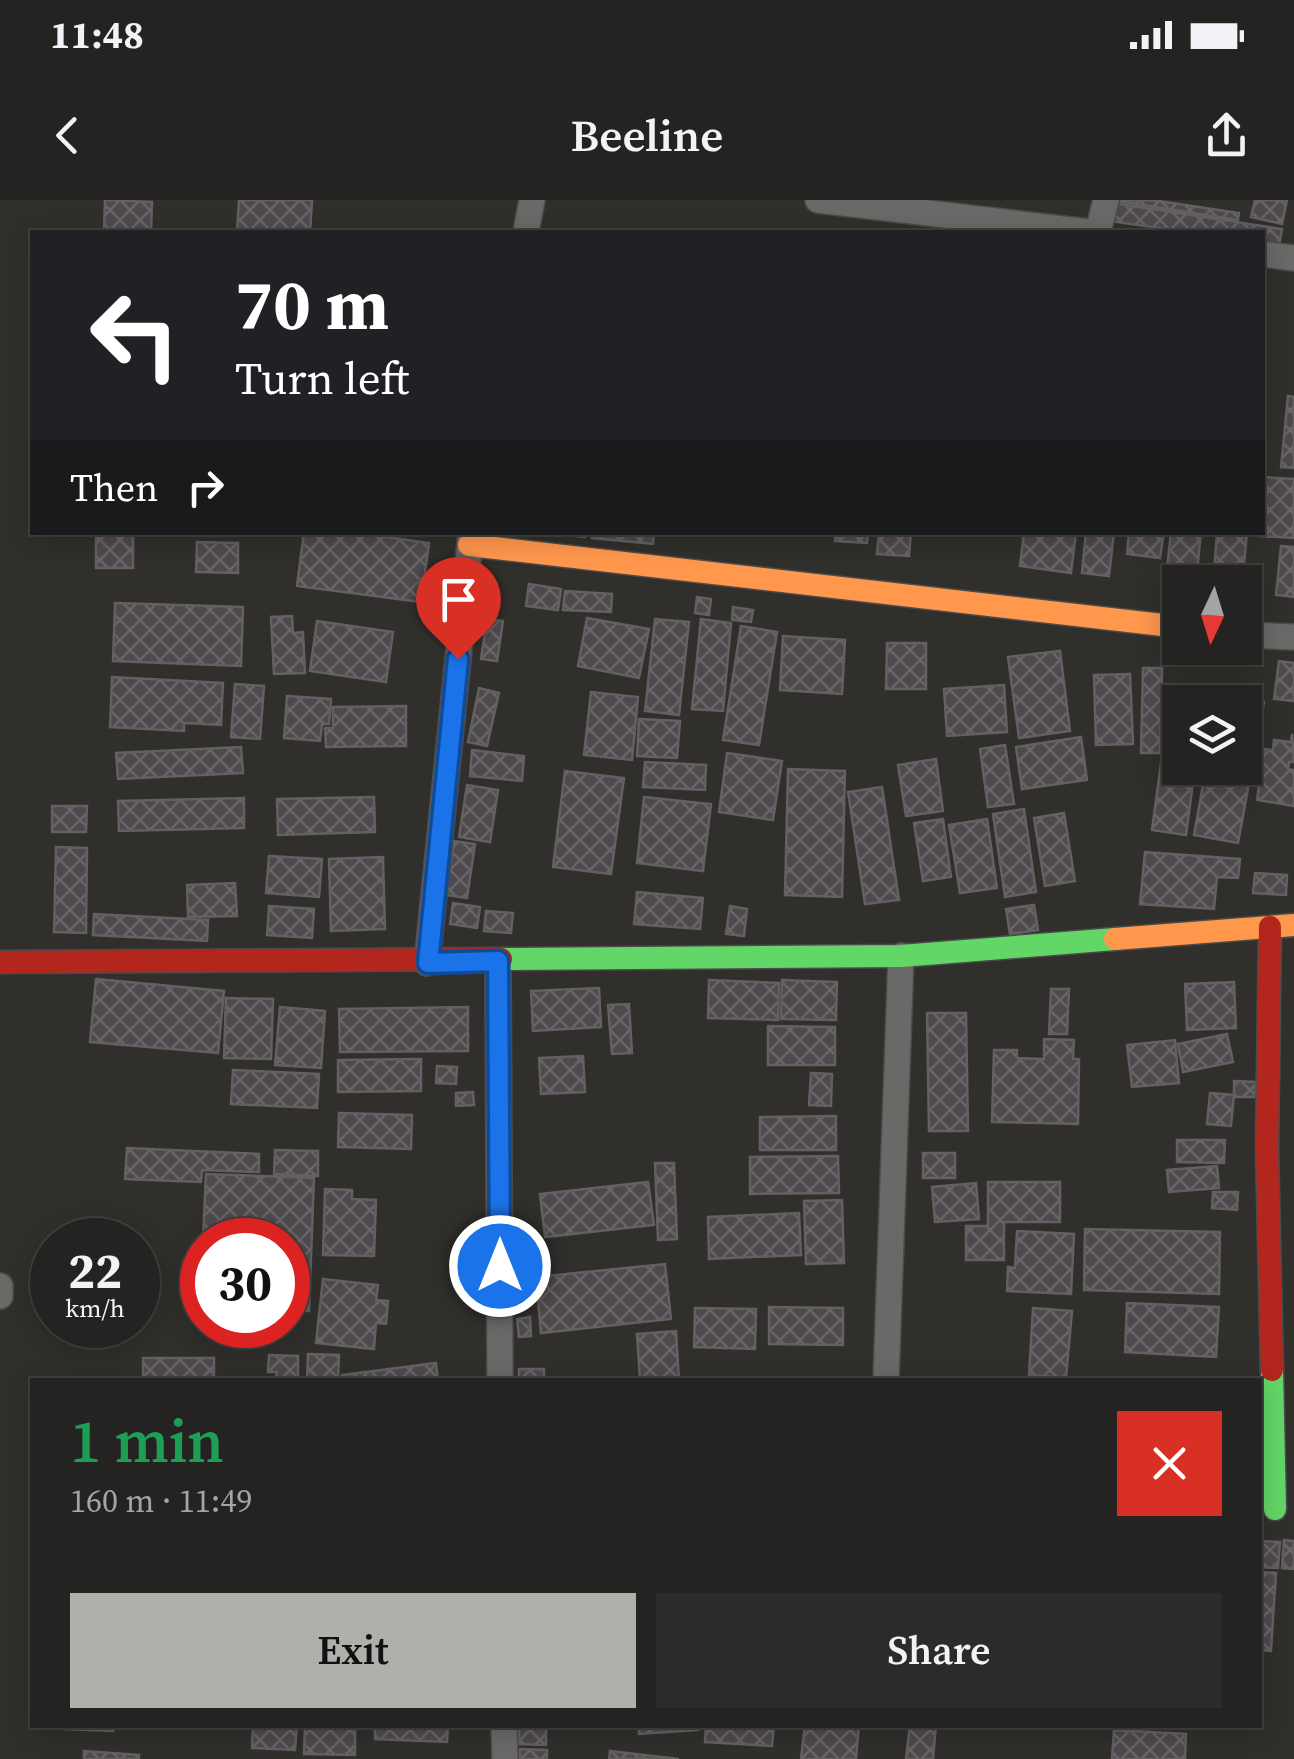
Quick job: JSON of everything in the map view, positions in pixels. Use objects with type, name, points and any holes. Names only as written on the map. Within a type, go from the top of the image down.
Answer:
[{"type":"street","points":[[526,230],[532,200]]},
{"type":"street","points":[[818,200],[1071,230]]},
{"type":"street","points":[[1098,230],[1106,200]]},
{"type":"street","points":[[1265,254],[1294,258]]},
{"type":"street","points":[[428,963],[470,539],[1162,625]]},
{"type":"street","points":[[1262,636],[1294,637]]},
{"type":"street","points":[[0,962],[428,963],[901,956],[1294,925]]},
{"type":"street","points":[[1270,927],[1267,1150],[1276,1510]]},
{"type":"street","points":[[886,1378],[901,956]]},
{"type":"street","points":[[498,961],[500,1378]]},
{"type":"street","points":[[1267,1150],[1294,1152]]},
{"type":"street","points":[[0,1286],[0,1296]]},
{"type":"street","points":[[504,1728],[505,1759]]},
{"type":"building","points":[[105,200],[152,202],[151,230],[104,230]]},
{"type":"building","points":[[239,200],[312,200],[310,230],[237,230]]},
{"type":"building","points":[[1152,200],[1239,213],[1238,220],[1117,201]]},
{"type":"building","points":[[1255,200],[1287,200],[1282,224],[1251,217]]},
{"type":"building","points":[[1112,203],[1282,229],[1279,246],[1265,244],[1265,230],[1174,230],[1109,221]]},
{"type":"building","points":[[1288,396],[1294,397],[1294,468],[1281,467]]},
{"type":"building","points":[[1265,477],[1294,479],[1294,538],[1260,536],[1265,535]]},
{"type":"building","points":[[96,535],[133,535],[133,568],[96,568]]},
{"type":"building","points":[[304,535],[372,535],[429,543],[421,602],[297,586]]},
{"type":"building","points":[[592,535],[654,535],[653,544]]},
{"type":"building","points":[[836,535],[868,535],[867,543],[835,541]]},
{"type":"building","points":[[879,535],[911,535],[909,556],[877,554]]},
{"type":"building","points":[[1024,535],[1076,535],[1071,573],[1020,566]]},
{"type":"building","points":[[1086,535],[1114,535],[1109,576],[1082,573]]},
{"type":"building","points":[[1129,535],[1164,535],[1160,558],[1127,554]]},
{"type":"building","points":[[1171,535],[1201,535],[1198,565],[1167,565]]},
{"type":"building","points":[[1217,535],[1247,535],[1244,565],[1215,565]]},
{"type":"building","points":[[197,542],[238,543],[238,573],[196,572]]},
{"type":"building","points":[[1281,546],[1294,547],[1294,597],[1276,595]]},
{"type":"building","points":[[529,584],[561,589],[558,610],[526,606]]},
{"type":"building","points":[[565,591],[612,594],[611,612],[563,610]]},
{"type":"building","points":[[697,597],[711,599],[709,615],[695,613]]},
{"type":"building","points":[[115,603],[243,607],[241,666],[113,661]]},
{"type":"building","points":[[733,607],[753,610],[751,622],[732,620]]},
{"type":"building","points":[[292,616],[293,633],[303,632],[305,673],[274,674],[271,617]]},
{"type":"building","points":[[587,618],[649,629],[639,678],[578,666]]},
{"type":"building","points":[[487,619],[503,621],[497,661],[481,659]]},
{"type":"building","points":[[655,619],[689,622],[679,715],[645,711]]},
{"type":"building","points":[[701,619],[731,623],[723,711],[692,709]]},
{"type":"building","points":[[317,621],[393,632],[386,682],[310,671]]},
{"type":"building","points":[[741,626],[777,632],[759,745],[723,740]]},
{"type":"building","points":[[783,636],[845,640],[842,694],[780,690]]},
{"type":"building","points":[[887,643],[926,643],[926,689],[886,689]]},
{"type":"building","points":[[1060,651],[1070,731],[1019,738],[1008,657]]},
{"type":"building","points":[[1279,661],[1294,663],[1294,701],[1274,699]]},
{"type":"building","points":[[1143,668],[1162,668],[1160,753],[1141,753]]},
{"type":"building","points":[[1130,674],[1133,744],[1096,745],[1094,675]]},
{"type":"building","points":[[112,677],[223,683],[221,725],[184,723],[184,731],[110,727]]},
{"type":"building","points":[[235,684],[264,686],[260,739],[231,737]]},
{"type":"building","points":[[1004,685],[1007,732],[947,736],[944,689]]},
{"type":"building","points":[[479,688],[499,693],[487,746],[468,742]]},
{"type":"building","points":[[591,692],[638,697],[632,760],[584,755]]},
{"type":"building","points":[[287,696],[331,699],[329,724],[322,724],[320,741],[284,738]]},
{"type":"building","points":[[406,706],[406,746],[326,747],[325,728],[333,728],[333,707]]},
{"type":"building","points":[[639,719],[680,721],[677,758],[637,756]]},
{"type":"building","points":[[1292,734],[1294,762],[1289,762],[1288,769],[1294,770],[1294,806],[1257,800],[1264,749],[1273,750],[1274,740],[1291,742]]},
{"type":"building","points":[[1081,737],[1087,780],[1022,789],[1016,747]]},
{"type":"building","points":[[1005,745],[1014,804],[988,807],[980,749]]},
{"type":"building","points":[[241,747],[243,773],[118,779],[116,753]]},
{"type":"building","points":[[472,750],[524,756],[522,781],[470,776]]},
{"type":"building","points":[[727,753],[782,761],[773,820],[719,812]]},
{"type":"building","points":[[1162,756],[1162,785],[1193,785],[1186,835],[1152,830]]},
{"type":"building","points":[[936,759],[943,811],[906,816],[898,765]]},
{"type":"building","points":[[645,762],[706,765],[705,790],[643,787]]},
{"type":"building","points":[[788,769],[845,771],[842,897],[785,895]]},
{"type":"building","points":[[565,771],[624,778],[611,874],[553,867]]},
{"type":"building","points":[[467,785],[498,790],[490,842],[459,837]]},
{"type":"building","points":[[1203,785],[1249,785],[1238,843],[1194,835]]},
{"type":"building","points":[[882,787],[899,900],[865,904],[848,792]]},
{"type":"building","points":[[374,797],[375,832],[278,835],[277,799]]},
{"type":"building","points":[[644,797],[711,804],[703,871],[637,863]]},
{"type":"building","points":[[244,798],[244,828],[119,831],[118,801]]},
{"type":"building","points":[[52,806],[87,806],[86,832],[52,832]]},
{"type":"building","points":[[1024,809],[1036,892],[1005,897],[993,814]]},
{"type":"building","points":[[1064,813],[1075,881],[1045,886],[1034,818]]},
{"type":"building","points":[[943,819],[951,877],[923,881],[914,823]]},
{"type":"building","points":[[987,819],[997,888],[960,893],[949,825]]},
{"type":"building","points":[[454,841],[475,844],[467,898],[446,895]]},
{"type":"building","points":[[56,847],[87,848],[86,933],[54,932]]},
{"type":"building","points":[[1145,852],[1240,859],[1238,878],[1217,877],[1214,909],[1140,904]]},
{"type":"building","points":[[269,856],[322,859],[319,897],[266,893]]},
{"type":"building","points":[[383,857],[385,929],[331,931],[329,859]]},
{"type":"building","points":[[1255,873],[1287,875],[1286,895],[1253,893]]},
{"type":"building","points":[[235,883],[237,916],[188,917],[187,885]]},
{"type":"building","points":[[637,892],[703,898],[700,929],[634,924]]},
{"type":"building","points":[[453,903],[480,907],[477,928],[450,924]]},
{"type":"building","points":[[1034,905],[1038,930],[1010,934],[1006,909]]},
{"type":"building","points":[[269,906],[314,909],[312,938],[267,935]]},
{"type":"building","points":[[730,906],[747,909],[744,936],[726,934]]},
{"type":"building","points":[[486,911],[513,913],[511,933],[484,931]]},
{"type":"building","points":[[94,914],[208,920],[207,941],[93,935]]},
{"type":"building","points":[[96,979],[224,991],[218,1053],[90,1042]]},
{"type":"building","points":[[709,980],[779,983],[778,1020],[708,1018]]},
{"type":"building","points":[[782,980],[837,982],[836,1020],[781,1019]]},
{"type":"building","points":[[1234,982],[1236,1028],[1187,1030],[1185,984]]},
{"type":"building","points":[[599,988],[601,1027],[533,1031],[531,991]]},
{"type":"building","points":[[1051,989],[1069,989],[1067,1034],[1049,1034]]},
{"type":"building","points":[[226,998],[273,999],[271,1059],[224,1058]]},
{"type":"building","points":[[629,1004],[632,1053],[612,1054],[608,1005]]},
{"type":"building","points":[[280,1007],[325,1011],[321,1068],[275,1065]]},
{"type":"building","points":[[468,1007],[468,1051],[340,1052],[339,1009]]},
{"type":"building","points":[[927,1013],[966,1013],[968,1131],[929,1131]]},
{"type":"building","points":[[768,1026],[835,1027],[835,1065],[768,1065]]},
{"type":"building","points":[[1227,1034],[1233,1062],[1183,1072],[1178,1044]]},
{"type":"building","points":[[1044,1039],[1074,1040],[1073,1059],[1079,1059],[1078,1124],[992,1122],[994,1050],[1017,1050],[1017,1058],[1044,1059]]},
{"type":"building","points":[[1175,1040],[1179,1083],[1132,1087],[1127,1045]]},
{"type":"building","points":[[583,1056],[585,1092],[541,1094],[539,1058]]},
{"type":"building","points":[[421,1059],[421,1091],[338,1092],[338,1060]]},
{"type":"building","points":[[437,1066],[457,1067],[456,1084],[436,1083]]},
{"type":"building","points":[[233,1070],[319,1074],[317,1108],[231,1104]]},
{"type":"building","points":[[811,1073],[832,1074],[831,1106],[809,1105]]},
{"type":"building","points":[[1234,1081],[1256,1082],[1255,1097],[1234,1097]]},
{"type":"building","points":[[473,1092],[474,1105],[456,1106],[456,1093]]},
{"type":"building","points":[[1210,1093],[1234,1095],[1231,1126],[1207,1124]]},
{"type":"building","points":[[339,1113],[412,1115],[411,1149],[338,1147]]},
{"type":"building","points":[[836,1116],[836,1150],[760,1150],[760,1117]]},
{"type":"building","points":[[1177,1140],[1225,1140],[1224,1163],[1177,1162]]},
{"type":"building","points":[[127,1148],[259,1154],[259,1172],[202,1170],[201,1182],[125,1179]]},
{"type":"building","points":[[275,1150],[318,1151],[318,1176],[274,1174]]},
{"type":"building","points":[[923,1153],[955,1153],[955,1178],[923,1178]]},
{"type":"building","points":[[838,1156],[839,1193],[750,1194],[750,1157]]},
{"type":"building","points":[[655,1163],[674,1163],[677,1239],[658,1240]]},
{"type":"building","points":[[1217,1166],[1219,1188],[1169,1192],[1167,1170]]},
{"type":"building","points":[[206,1174],[314,1178],[310,1284],[310,1218],[204,1218]]},
{"type":"building","points":[[648,1182],[654,1225],[545,1237],[540,1194]]},
{"type":"building","points":[[988,1182],[1060,1182],[1060,1222],[1004,1222],[1004,1260],[966,1260],[966,1226],[988,1226]]},
{"type":"building","points":[[976,1183],[979,1219],[935,1222],[932,1187]]},
{"type":"building","points":[[325,1189],[352,1190],[352,1199],[376,1200],[374,1256],[323,1255]]},
{"type":"building","points":[[1213,1192],[1238,1192],[1237,1210],[1212,1208]]},
{"type":"building","points":[[842,1200],[844,1263],[806,1264],[804,1201]]},
{"type":"building","points":[[799,1213],[801,1255],[709,1259],[708,1217]]},
{"type":"building","points":[[1085,1229],[1220,1232],[1219,1294],[1084,1290]]},
{"type":"building","points":[[1017,1231],[1074,1234],[1071,1294],[1007,1291],[1008,1267],[1015,1268]]},
{"type":"building","points":[[665,1264],[671,1319],[541,1333],[536,1277]]},
{"type":"building","points":[[323,1279],[378,1285],[376,1300],[388,1301],[386,1324],[376,1323],[374,1349],[316,1343]]},
{"type":"building","points":[[1127,1303],[1219,1307],[1216,1357],[1125,1352]]},
{"type":"building","points":[[769,1307],[843,1308],[843,1345],[769,1344]]},
{"type":"building","points":[[695,1308],[756,1309],[755,1349],[694,1347]]},
{"type":"building","points":[[1033,1308],[1072,1311],[1066,1378],[1029,1375]]},
{"type":"building","points":[[530,1317],[531,1336],[519,1337],[517,1319]]},
{"type":"building","points":[[676,1331],[679,1378],[640,1378],[637,1334]]},
{"type":"building","points":[[308,1354],[339,1355],[338,1378],[307,1378]]},
{"type":"building","points":[[269,1355],[298,1356],[298,1378],[276,1377],[277,1372],[268,1372]]},
{"type":"building","points":[[143,1358],[214,1358],[214,1378],[143,1378]]},
{"type":"building","points":[[436,1363],[438,1378],[343,1378],[342,1375]]},
{"type":"building","points":[[519,1369],[544,1369],[544,1378],[519,1378]]},
{"type":"building","points":[[1284,1540],[1294,1541],[1294,1569],[1282,1568]]},
{"type":"building","points":[[1262,1541],[1280,1542],[1278,1568],[1262,1567]]},
{"type":"building","points":[[1262,1572],[1276,1573],[1271,1651],[1262,1650]]},
{"type":"building","points":[[113,1728],[113,1731],[65,1729]]},
{"type":"building","points":[[253,1728],[297,1728],[295,1750],[252,1748]]},
{"type":"building","points":[[305,1728],[355,1728],[355,1755],[304,1754]]},
{"type":"building","points":[[375,1728],[448,1728],[447,1742],[375,1739]]},
{"type":"building","points":[[519,1728],[546,1728],[546,1745],[519,1744]]},
{"type":"building","points":[[639,1728],[698,1728],[698,1730],[639,1734]]},
{"type":"building","points":[[706,1728],[774,1728],[772,1746],[705,1742]]},
{"type":"building","points":[[805,1728],[859,1728],[856,1759],[801,1759]]},
{"type":"building","points":[[910,1728],[936,1728],[933,1759],[906,1759]]},
{"type":"building","points":[[1114,1730],[1186,1734],[1185,1759],[1112,1759]]},
{"type":"building","points":[[520,1749],[547,1750],[547,1759],[520,1759]]},
{"type":"building","points":[[84,1751],[139,1755],[139,1759],[84,1759]]},
{"type":"building","points":[[610,1751],[679,1759],[609,1759]]},
{"type":"traffic: fast","points":[[501,959],[901,956],[1115,939]]},
{"type":"traffic: fast","points":[[1272,1370],[1275,1509]]},
{"type":"traffic: slow","points":[[469,545],[1162,625]]},
{"type":"traffic: slow","points":[[1115,939],[1294,925]]},
{"type":"traffic: jam","points":[[1270,927],[1267,1150],[1272,1370]]},
{"type":"traffic: jam","points":[[0,962],[501,959]]},
{"type":"route","points":[[458,659],[428,963],[498,961],[500,1266]]}]
